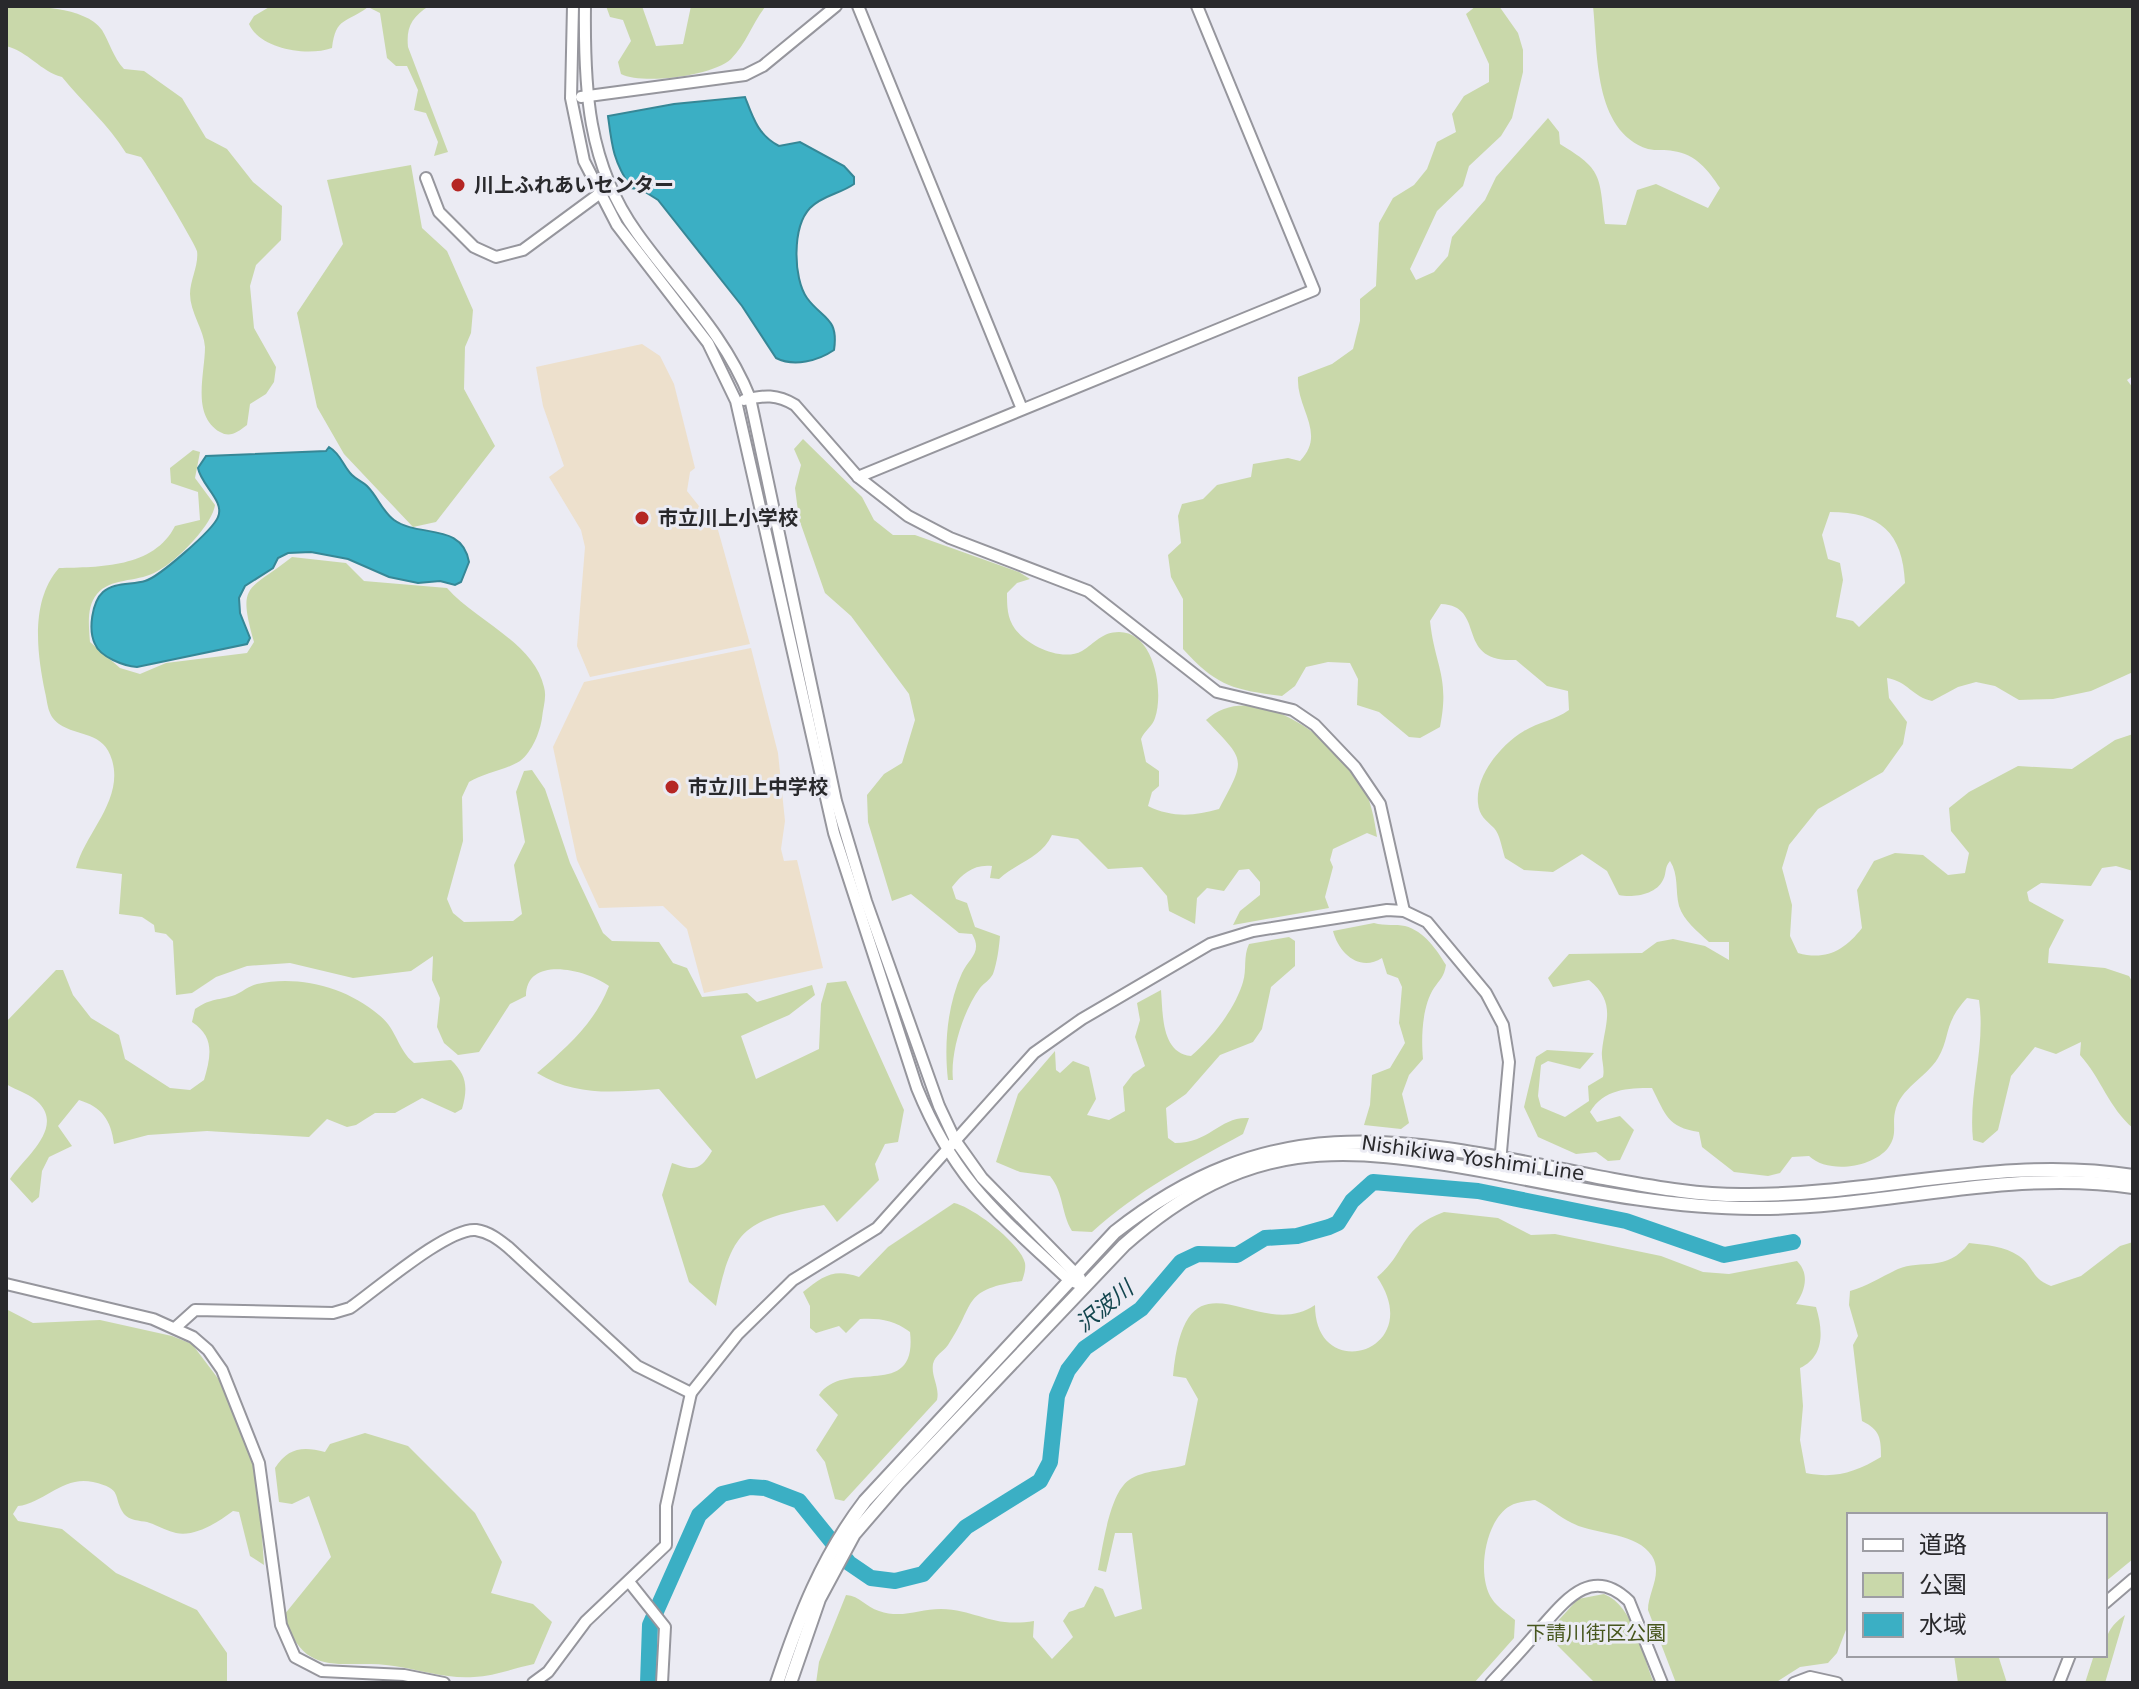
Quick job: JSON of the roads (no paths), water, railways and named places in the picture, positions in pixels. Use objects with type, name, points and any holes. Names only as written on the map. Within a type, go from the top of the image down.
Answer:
[{"type":"main road","name":"Nishikiwa Yoshimi Line","points":[[777,1683],[810,1589],[850,1531],[865,1501],[1115,1232],[1149,1206],[1200,1176],[1250,1156],[1326,1141],[1358,1141],[1501,1159],[1647,1186],[1745,1195],[2018,1170],[2084,1170],[2133,1176]]},
{"type":"main road","name":"Nishikiwa Yoshimi Line","points":[[850,1531],[1084,1286],[1157,1216],[1228,1176],[1261,1165],[1314,1154],[1395,1155],[1684,1203],[1758,1208],[1822,1206],[2015,1181],[2133,1187]]},
{"type":"main road","name":"Nishikiwa Yoshimi Line","points":[[790,1683],[830,1563]]},
{"type":"street","points":[[573,6],[571,98],[584,161],[617,225],[708,343],[736,401],[834,833],[917,1088],[946,1151],[971,1188],[1084,1286]]},
{"type":"street","points":[[585,6],[586,96],[600,161],[622,211],[723,341],[750,398],[836,801],[866,901],[939,1106],[955,1140],[1004,1202],[1073,1276]]},
{"type":"street","points":[[571,98],[745,75],[763,66],[836,6]]},
{"type":"street","points":[[858,6],[1022,409]]},
{"type":"street","points":[[858,477],[1314,290],[1197,6]]},
{"type":"street","points":[[426,178],[439,212],[474,247],[496,257],[523,250],[599,194]]},
{"type":"street","points":[[736,401],[773,395],[795,405],[858,477],[889,503],[927,527],[1088,591],[1217,692],[1293,710],[1315,725],[1370,784],[1380,804],[1404,911]]},
{"type":"street","points":[[533,1683],[548,1672],[586,1621],[630,1583],[666,1545],[666,1506],[691,1393],[706,1371],[769,1300],[793,1280],[877,1228],[1034,1053],[1082,1019],[1192,952],[1227,937],[1253,931],[1368,913],[1404,911],[1436,931],[1486,993],[1503,1025],[1509,1062],[1499,1174]]},
{"type":"street","points":[[175,1328],[195,1310],[333,1313],[350,1308],[450,1237],[476,1230],[492,1235],[508,1247],[637,1366],[691,1393]]},
{"type":"street","points":[[6,1284],[136,1315],[175,1328],[208,1350],[222,1370],[253,1444],[261,1472],[281,1625],[295,1657],[322,1671],[404,1675],[444,1683]]},
{"type":"street","points":[[2107,1601],[2133,1579]]},
{"type":"street","points":[[630,1583],[662,1619],[666,1636],[662,1683]]},
{"type":"street","points":[[1491,1683],[1568,1598],[1575,1592],[1600,1585],[1621,1593],[1629,1601],[1662,1683]]},
{"type":"street","points":[[2059,1683],[2069,1657]]},
{"type":"street","points":[[1794,1683],[1810,1677],[1837,1683]]},
{"type":"water","points":[[745,97],[757,125],[772,142],[779,146],[800,142],[844,166],[854,177],[854,184],[810,208],[797,240],[797,266],[802,289],[834,331],[834,350],[813,360],[790,362],[776,358],[742,306],[658,200],[642,190],[631,188],[614,153],[608,116],[674,104]]},
{"type":"water","points":[[329,447],[352,475],[371,490],[394,520],[458,541],[465,549],[469,562],[461,582],[455,585],[440,581],[418,583],[389,577],[348,559],[311,552],[288,553],[278,558],[273,568],[245,586],[239,598],[240,613],[250,638],[247,644],[137,667],[113,660],[98,649],[93,638],[92,616],[103,592],[152,578],[196,542],[218,517],[216,499],[198,468],[206,456],[326,451]]},
{"type":"waterway","name":"沢波川","points":[[648,1683],[650,1625],[699,1515],[722,1494],[750,1487],[765,1488],[799,1501],[849,1563],[871,1578],[895,1581],[923,1574],[966,1527],[1040,1481],[1050,1462],[1057,1396],[1068,1370],[1085,1348],[1141,1309],[1181,1262],[1198,1254],[1237,1255],[1265,1238],[1297,1236],[1329,1227],[1338,1223],[1352,1201],[1373,1182],[1478,1191],[1626,1221],[1724,1255],[1793,1242]]},
{"type":"place","name":"川上ふれあいセンター","points":[[458,185]]},
{"type":"place","name":"市立川上小学校","points":[[642,518]]},
{"type":"place","name":"市立川上中学校","points":[[672,787]]},
{"type":"park label","name":"下請川街区公園","points":[[1596,1633]]}]
